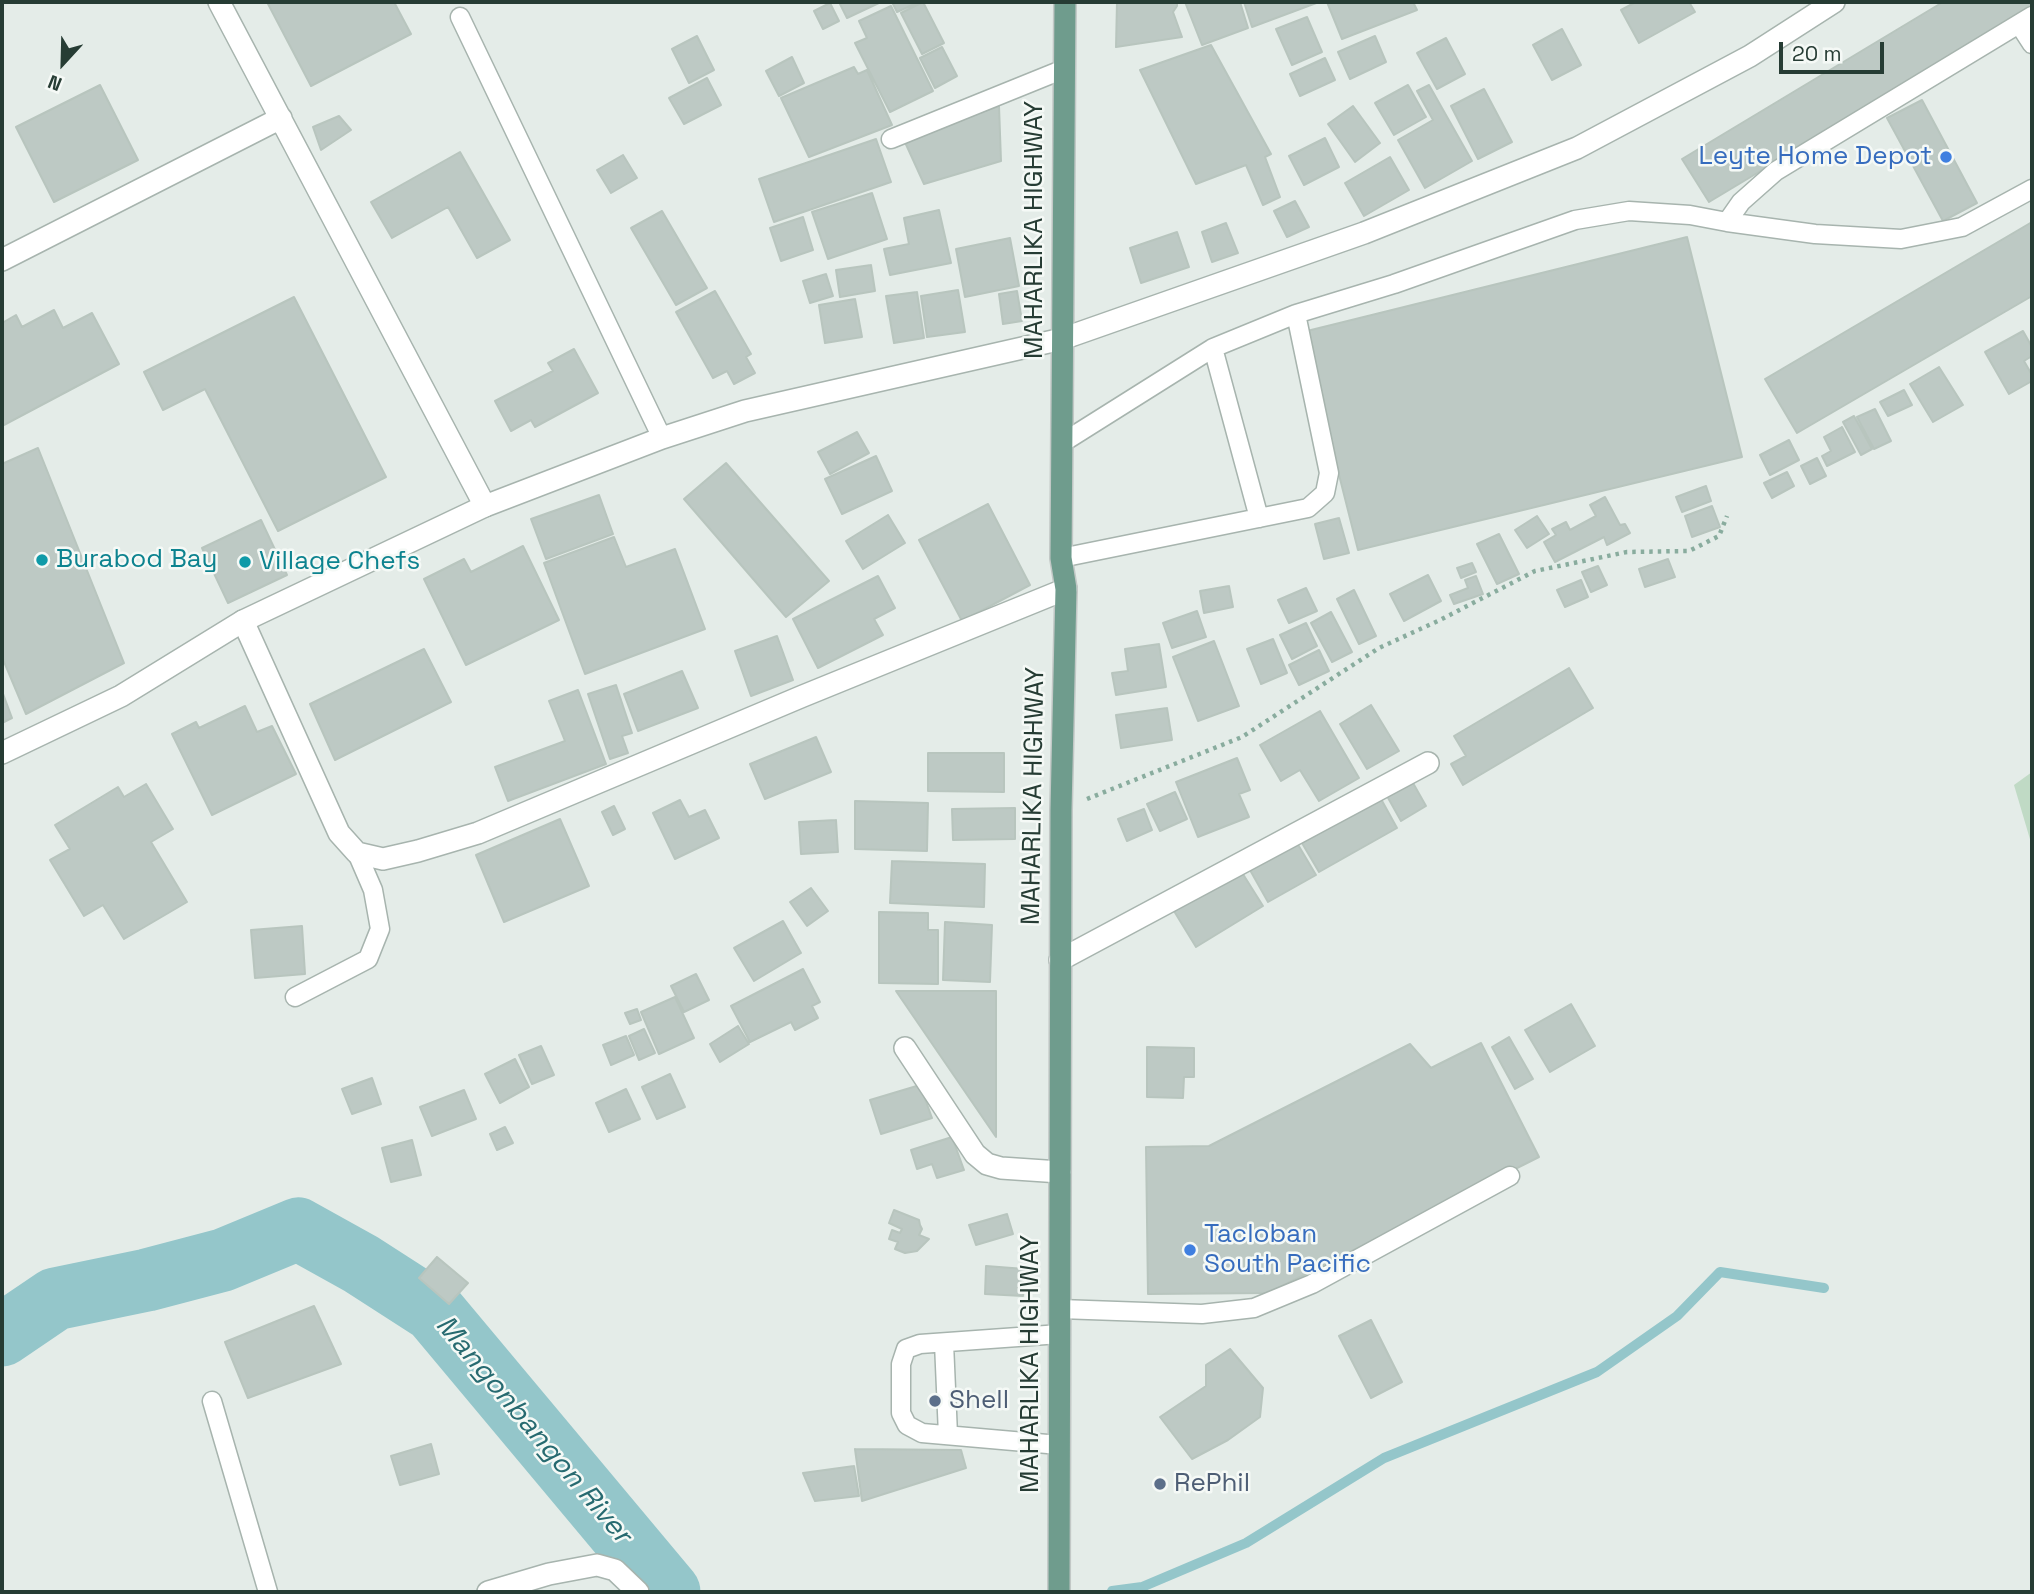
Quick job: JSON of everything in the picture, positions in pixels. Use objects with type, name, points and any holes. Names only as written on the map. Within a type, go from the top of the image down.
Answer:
[{"type":"main road","name":"MAHARLIKA HIGHWAY","points":[[1059,1592],[1061,810],[1066,589],[1061,558],[1065,2]]},
{"type":"street","points":[[219,2],[485,506]]},
{"type":"street","points":[[2,753],[121,696],[243,621],[485,506],[662,438],[745,411],[1062,339],[1364,233],[1577,148],[1750,56],[1834,2]]},
{"type":"street","points":[[2,260],[281,118]]},
{"type":"street","points":[[243,621],[339,834],[357,853],[383,859],[478,833],[1066,589]]},
{"type":"street","points":[[1060,960],[1427,763]]},
{"type":"street","points":[[905,1048],[975,1154],[987,1164],[1001,1168],[1060,1172]]},
{"type":"street","points":[[488,1592],[549,1574],[597,1565],[615,1570],[638,1592]]},
{"type":"lane","points":[[460,17],[662,438]]},
{"type":"lane","points":[[1727,222],[1741,202],[1776,171],[2025,20],[2032,44]]},
{"type":"lane","points":[[891,139],[1064,69]]},
{"type":"lane","points":[[1062,443],[1213,348],[1296,314],[1394,284],[1575,220],[1629,211],[1689,215],[1815,234],[1901,239],[1962,226],[2032,189]]},
{"type":"lane","points":[[1061,558],[1308,508],[1325,492],[1329,473],[1296,314]]},
{"type":"lane","points":[[1213,348],[1259,518]]},
{"type":"lane","points":[[295,997],[368,959],[380,929],[373,890],[357,853]]},
{"type":"lane","points":[[1060,1309],[1202,1314],[1254,1308],[1311,1284],[1510,1176]]},
{"type":"lane","points":[[1059,1445],[922,1433],[907,1425],[901,1413],[901,1364],[906,1349],[920,1344],[1060,1334]]},
{"type":"lane","points":[[944,1343],[948,1435]]},
{"type":"lane","points":[[212,1401],[268,1592]]},
{"type":"path","points":[[1061,810],[1242,737],[1378,648],[1440,620],[1535,571],[1627,552],[1689,551],[1719,536],[1727,516]]},
{"type":"green space","points":[[2032,772],[2032,846],[2014,785]]},
{"type":"building","points":[[267,2],[394,2],[411,34],[311,86]]},
{"type":"building","points":[[839,2],[881,2],[847,18]]},
{"type":"building","points":[[892,2],[919,2],[897,12]]},
{"type":"building","points":[[923,2],[944,43],[922,54],[901,13]]},
{"type":"building","points":[[1117,2],[1177,2],[1173,12],[1182,37],[1116,47]]},
{"type":"building","points":[[1185,2],[1240,2],[1248,28],[1202,45]]},
{"type":"building","points":[[1244,2],[1319,2],[1252,27]]},
{"type":"building","points":[[1327,2],[1413,2],[1417,10],[1342,39]]},
{"type":"building","points":[[1636,2],[1689,2],[1695,12],[1639,43],[1621,10]]},
{"type":"building","points":[[1943,2],[2032,2],[2032,8],[1709,202],[1682,159]]},
{"type":"building","points":[[830,3],[839,21],[823,29],[814,11]]},
{"type":"building","points":[[891,6],[933,91],[890,112],[855,43],[867,38],[859,21]]},
{"type":"building","points":[[1307,17],[1322,52],[1292,65],[1276,29]]},
{"type":"building","points":[[1562,29],[1581,65],[1552,80],[1533,45]]},
{"type":"building","points":[[697,36],[714,70],[689,83],[672,49]]},
{"type":"building","points":[[1375,36],[1386,62],[1350,79],[1338,52]]},
{"type":"building","points":[[1446,38],[1465,74],[1437,89],[1417,53]]},
{"type":"building","points":[[1211,45],[1271,154],[1265,157],[1280,197],[1263,205],[1246,165],[1196,184],[1140,70]]},
{"type":"building","points":[[942,47],[957,76],[935,88],[920,58]]},
{"type":"building","points":[[792,57],[804,83],[779,96],[766,71]]},
{"type":"building","points":[[1325,58],[1335,80],[1300,96],[1290,74]]},
{"type":"building","points":[[854,67],[858,74],[867,70],[892,125],[809,157],[781,98]]},
{"type":"building","points":[[707,78],[721,105],[684,124],[669,98]]},
{"type":"building","points":[[100,85],[138,160],[54,202],[16,127]]},
{"type":"building","points":[[1408,85],[1426,117],[1394,135],[1375,103]]},
{"type":"building","points":[[1429,85],[1472,161],[1425,188],[1398,140],[1433,120],[1417,91]]},
{"type":"building","points":[[1484,89],[1512,142],[1478,159],[1451,106]]},
{"type":"building","points":[[1922,100],[1977,203],[1943,221],[1887,118]]},
{"type":"building","points":[[999,106],[1001,161],[924,184],[904,140]]},
{"type":"building","points":[[1353,106],[1380,143],[1355,162],[1328,124]]},
{"type":"building","points":[[339,116],[351,130],[321,150],[313,127]]},
{"type":"building","points":[[1325,138],[1339,167],[1304,185],[1289,156]]},
{"type":"building","points":[[876,139],[891,182],[774,222],[759,179]]},
{"type":"building","points":[[460,152],[510,240],[477,258],[448,207],[392,238],[371,202]]},
{"type":"building","points":[[623,155],[637,178],[611,193],[597,170]]},
{"type":"building","points":[[1390,157],[1409,190],[1364,216],[1345,183]]},
{"type":"building","points":[[872,193],[887,239],[828,259],[812,212]]},
{"type":"building","points":[[1295,201],[1309,227],[1287,237],[1274,211]]},
{"type":"building","points":[[939,210],[951,263],[890,275],[884,249],[909,244],[904,218]]},
{"type":"building","points":[[662,211],[707,288],[676,305],[631,228]]},
{"type":"building","points":[[803,217],[813,250],[781,261],[770,228]]},
{"type":"building","points":[[2032,222],[2032,296],[1797,433],[1765,379]]},
{"type":"building","points":[[1226,223],[1238,253],[1212,262],[1202,232]]},
{"type":"building","points":[[1177,232],[1189,267],[1141,283],[1130,248]]},
{"type":"building","points":[[1687,237],[1742,457],[1358,550],[1303,332]]},
{"type":"building","points":[[1010,238],[1019,286],[965,297],[956,249]]},
{"type":"building","points":[[871,265],[875,291],[840,297],[836,270]]},
{"type":"building","points":[[826,274],[833,296],[810,303],[803,281]]},
{"type":"building","points":[[958,290],[965,332],[927,337],[921,296]]},
{"type":"building","points":[[715,291],[751,354],[746,357],[755,373],[734,384],[727,371],[713,378],[676,312]]},
{"type":"building","points":[[1017,291],[1022,321],[1003,324],[999,294]]},
{"type":"building","points":[[917,292],[924,338],[894,343],[886,296]]},
{"type":"building","points":[[294,297],[386,477],[278,531],[205,389],[163,410],[144,372]]},
{"type":"building","points":[[855,299],[862,337],[825,343],[819,305]]},
{"type":"building","points":[[54,310],[63,328],[92,313],[119,364],[2,426],[2,323],[16,315],[22,327]]},
{"type":"building","points":[[2023,331],[2032,347],[2032,356],[2024,361],[2032,375],[2032,381],[2009,394],[1985,352]]},
{"type":"building","points":[[574,349],[598,393],[535,427],[531,420],[511,431],[495,401],[553,371],[548,363]]},
{"type":"building","points":[[1939,367],[1963,405],[1933,422],[1910,384]]},
{"type":"building","points":[[1904,390],[1912,405],[1888,416],[1880,402]]},
{"type":"building","points":[[1875,409],[1891,441],[1874,449],[1857,417]]},
{"type":"building","points":[[1854,416],[1872,449],[1861,455],[1843,422]]},
{"type":"building","points":[[1842,427],[1855,452],[1827,466],[1822,456],[1831,451],[1824,437]]},
{"type":"building","points":[[857,432],[869,453],[830,474],[818,452]]},
{"type":"building","points":[[1789,440],[1799,460],[1770,475],[1760,455]]},
{"type":"building","name":"Burabod Bay","points":[[38,448],[124,663],[26,714],[2,657],[2,464]]},
{"type":"building","points":[[876,456],[892,491],[842,514],[825,479]]},
{"type":"building","points":[[1817,458],[1826,476],[1810,484],[1801,466]]},
{"type":"building","points":[[726,463],[829,581],[786,617],[684,499]]},
{"type":"building","points":[[1787,472],[1794,486],[1772,498],[1764,483]]},
{"type":"building","points":[[1706,486],[1711,501],[1682,512],[1676,497]]},
{"type":"building","points":[[599,495],[613,534],[546,559],[531,519]]},
{"type":"building","points":[[1605,497],[1620,525],[1625,524],[1630,533],[1607,545],[1604,537],[1555,562],[1544,542],[1556,535],[1552,529],[1566,522],[1570,530],[1596,516],[1590,505]]},
{"type":"building","points":[[988,504],[1030,585],[962,621],[919,540]]},
{"type":"building","points":[[1712,506],[1720,527],[1692,537],[1685,516]]},
{"type":"building","points":[[888,515],[905,543],[863,569],[846,541]]},
{"type":"building","points":[[1537,516],[1549,534],[1527,548],[1515,530]]},
{"type":"building","points":[[1339,518],[1349,553],[1324,559],[1315,524]]},
{"type":"building","name":"Village Chefs","points":[[261,520],[287,575],[228,603],[202,548]]},
{"type":"building","points":[[1499,534],[1519,574],[1497,584],[1477,544]]},
{"type":"building","points":[[614,537],[626,567],[675,549],[705,629],[585,674],[544,563]]},
{"type":"building","points":[[523,546],[559,620],[466,665],[424,579],[464,559],[471,572]]},
{"type":"building","points":[[1668,559],[1675,577],[1645,587],[1639,569]]},
{"type":"building","points":[[1472,563],[1476,572],[1461,578],[1457,568]]},
{"type":"building","points":[[1598,566],[1607,585],[1591,592],[1582,572]]},
{"type":"building","points":[[1428,575],[1441,601],[1404,621],[1390,594]]},
{"type":"building","points":[[878,576],[895,608],[874,619],[883,635],[818,668],[793,619]]},
{"type":"building","points":[[1476,576],[1483,594],[1454,604],[1450,595],[1468,588],[1465,580]]},
{"type":"building","points":[[1581,580],[1588,597],[1565,607],[1557,590]]},
{"type":"building","points":[[1229,586],[1233,607],[1204,613],[1200,591]]},
{"type":"building","points":[[1306,588],[1317,611],[1289,623],[1278,600]]},
{"type":"building","points":[[1354,590],[1376,636],[1359,644],[1337,599]]},
{"type":"building","points":[[1197,611],[1206,637],[1172,648],[1163,623]]},
{"type":"building","points":[[1331,612],[1352,652],[1332,662],[1311,623]]},
{"type":"building","points":[[1306,623],[1317,646],[1292,659],[1280,635]]},
{"type":"building","points":[[777,636],[793,680],[751,696],[735,651]]},
{"type":"building","points":[[1273,639],[1287,673],[1261,684],[1247,649]]},
{"type":"building","points":[[1214,641],[1239,706],[1198,721],[1173,657]]},
{"type":"building","points":[[1159,644],[1166,687],[1116,695],[1112,673],[1128,671],[1125,649]]},
{"type":"building","points":[[424,649],[451,702],[335,760],[310,704]]},
{"type":"building","points":[[1319,650],[1329,671],[1299,685],[1289,665]]},
{"type":"building","points":[[1569,668],[1593,708],[1463,785],[1451,764],[1466,756],[1454,736]]},
{"type":"building","points":[[682,671],[698,708],[638,731],[624,694]]},
{"type":"building","points":[[616,685],[632,733],[622,736],[628,753],[610,759],[588,694]]},
{"type":"building","points":[[578,690],[606,764],[508,801],[495,767],[565,741],[549,701]]},
{"type":"building","points":[[2,691],[12,718],[2,723]]},
{"type":"building","points":[[1371,705],[1399,751],[1367,769],[1340,724]]},
{"type":"building","points":[[245,706],[257,732],[272,726],[296,774],[212,815],[172,734],[196,722],[199,728]]},
{"type":"building","points":[[1167,708],[1172,740],[1121,748],[1116,715]]},
{"type":"building","points":[[1320,711],[1359,778],[1319,801],[1300,770],[1281,781],[1260,745]]},
{"type":"building","points":[[816,737],[831,772],[765,799],[750,764]]},
{"type":"building","points":[[928,753],[1004,753],[1004,792],[928,791]]},
{"type":"building","points":[[1237,758],[1250,790],[1239,794],[1249,817],[1198,837],[1176,782]]},
{"type":"building","points":[[1413,783],[1426,806],[1401,821],[1387,796]]},
{"type":"building","points":[[146,784],[173,829],[151,842],[187,902],[124,939],[103,905],[84,916],[50,860],[70,849],[55,825],[118,787],[124,797]]},
{"type":"building","points":[[1175,792],[1187,819],[1160,831],[1147,804]]},
{"type":"building","points":[[1381,799],[1397,828],[1319,872],[1302,843]]},
{"type":"building","points":[[680,800],[689,817],[705,810],[719,838],[675,859],[653,813]]},
{"type":"building","points":[[855,801],[928,803],[927,851],[855,849]]},
{"type":"building","points":[[614,806],[625,829],[613,835],[602,812]]},
{"type":"building","points":[[1015,808],[1015,839],[953,840],[952,809]]},
{"type":"building","points":[[1144,809],[1152,830],[1127,841],[1118,819]]},
{"type":"building","points":[[560,819],[589,886],[504,922],[476,855]]},
{"type":"building","points":[[836,820],[838,852],[801,854],[799,822]]},
{"type":"building","points":[[1297,843],[1316,875],[1268,902],[1250,870]]},
{"type":"building","points":[[892,861],[985,864],[984,907],[890,903]]},
{"type":"building","points":[[1241,871],[1263,906],[1196,947],[1174,911]]},
{"type":"building","points":[[811,888],[828,911],[807,926],[790,902]]},
{"type":"building","points":[[879,912],[928,913],[928,930],[938,930],[938,984],[879,983]]},
{"type":"building","points":[[783,921],[801,953],[754,981],[734,948]]},
{"type":"building","points":[[945,922],[992,925],[990,982],[943,980]]},
{"type":"building","points":[[302,926],[305,974],[255,978],[251,930]]},
{"type":"building","points":[[803,969],[820,1002],[812,1006],[818,1018],[795,1030],[791,1022],[750,1042],[731,1006]]},
{"type":"building","points":[[696,974],[709,1000],[684,1012],[671,986]]},
{"type":"building","points":[[896,991],[996,991],[996,1137]]},
{"type":"building","points":[[675,997],[694,1038],[659,1054],[641,1012]]},
{"type":"building","points":[[1571,1004],[1595,1046],[1550,1072],[1525,1030]]},
{"type":"building","points":[[637,1009],[641,1020],[630,1024],[625,1013]]},
{"type":"building","points":[[738,1026],[749,1044],[720,1062],[710,1044]]},
{"type":"building","points":[[644,1029],[655,1053],[639,1060],[629,1036]]},
{"type":"building","points":[[626,1036],[634,1055],[611,1065],[603,1045]]},
{"type":"building","points":[[1509,1037],[1533,1079],[1515,1089],[1492,1047]]},
{"type":"building","points":[[1481,1043],[1539,1157],[1268,1293],[1148,1294],[1146,1147],[1209,1146],[1410,1044],[1431,1068]]},
{"type":"building","points":[[541,1046],[554,1075],[532,1084],[519,1055]]},
{"type":"building","points":[[1147,1047],[1194,1048],[1194,1077],[1184,1077],[1183,1098],[1147,1097]]},
{"type":"building","points":[[515,1059],[529,1087],[500,1103],[485,1074]]},
{"type":"building","points":[[670,1074],[685,1107],[657,1119],[642,1087]]},
{"type":"building","points":[[372,1078],[381,1104],[352,1114],[342,1089]]},
{"type":"building","points":[[920,1085],[932,1118],[881,1134],[870,1100]]},
{"type":"building","points":[[626,1089],[640,1119],[609,1132],[596,1103]]},
{"type":"building","points":[[464,1090],[476,1119],[432,1136],[420,1107]]},
{"type":"building","points":[[505,1127],[513,1143],[497,1150],[490,1134]]},
{"type":"building","points":[[952,1137],[964,1170],[937,1178],[932,1164],[917,1169],[911,1150]]},
{"type":"building","points":[[412,1140],[421,1175],[391,1182],[382,1148]]},
{"type":"building","points":[[894,1210],[919,1220],[922,1229],[919,1235],[929,1239],[917,1251],[905,1253],[895,1249],[898,1242],[889,1239],[892,1230],[900,1233],[902,1229],[889,1223]]},
{"type":"building","points":[[1007,1214],[1013,1234],[976,1245],[969,1225]]},
{"type":"building","points":[[437,1257],[468,1283],[449,1304],[419,1278]]},
{"type":"building","points":[[986,1266],[1025,1269],[1023,1296],[985,1294]]},
{"type":"building","points":[[314,1306],[341,1364],[248,1398],[225,1342]]},
{"type":"building","points":[[1371,1320],[1402,1382],[1371,1398],[1339,1336]]},
{"type":"building","points":[[1230,1349],[1263,1388],[1260,1417],[1228,1440],[1192,1459],[1160,1417],[1206,1386],[1206,1365]]},
{"type":"building","points":[[431,1444],[439,1474],[400,1485],[391,1456]]},
{"type":"building","points":[[855,1449],[961,1450],[966,1468],[862,1501]]},
{"type":"building","points":[[854,1466],[859,1496],[815,1501],[803,1473]]},
{"type":"waterway","name":"Mangonbangon River","points":[[2,1335],[55,1299],[147,1280],[223,1260],[298,1229],[361,1264],[434,1311],[669,1592]]},
{"type":"waterway","name":"Mangonbangon River","points":[[1112,1591],[1142,1587],[1246,1543],[1384,1458],[1597,1372],[1677,1316],[1720,1272],[1824,1288]]},
{"type":"place","name":"Leyte Home Depot","points":[[1946,157]]},
{"type":"place","name":"Burabod Bay","points":[[42,560]]},
{"type":"place","name":"Village Chefs","points":[[245,562]]},
{"type":"place","name":"Tacloban South Pacific","points":[[1190,1250]]},
{"type":"place","name":"Shell","points":[[935,1401]]},
{"type":"place","name":"RePhil","points":[[1160,1484]]}]
